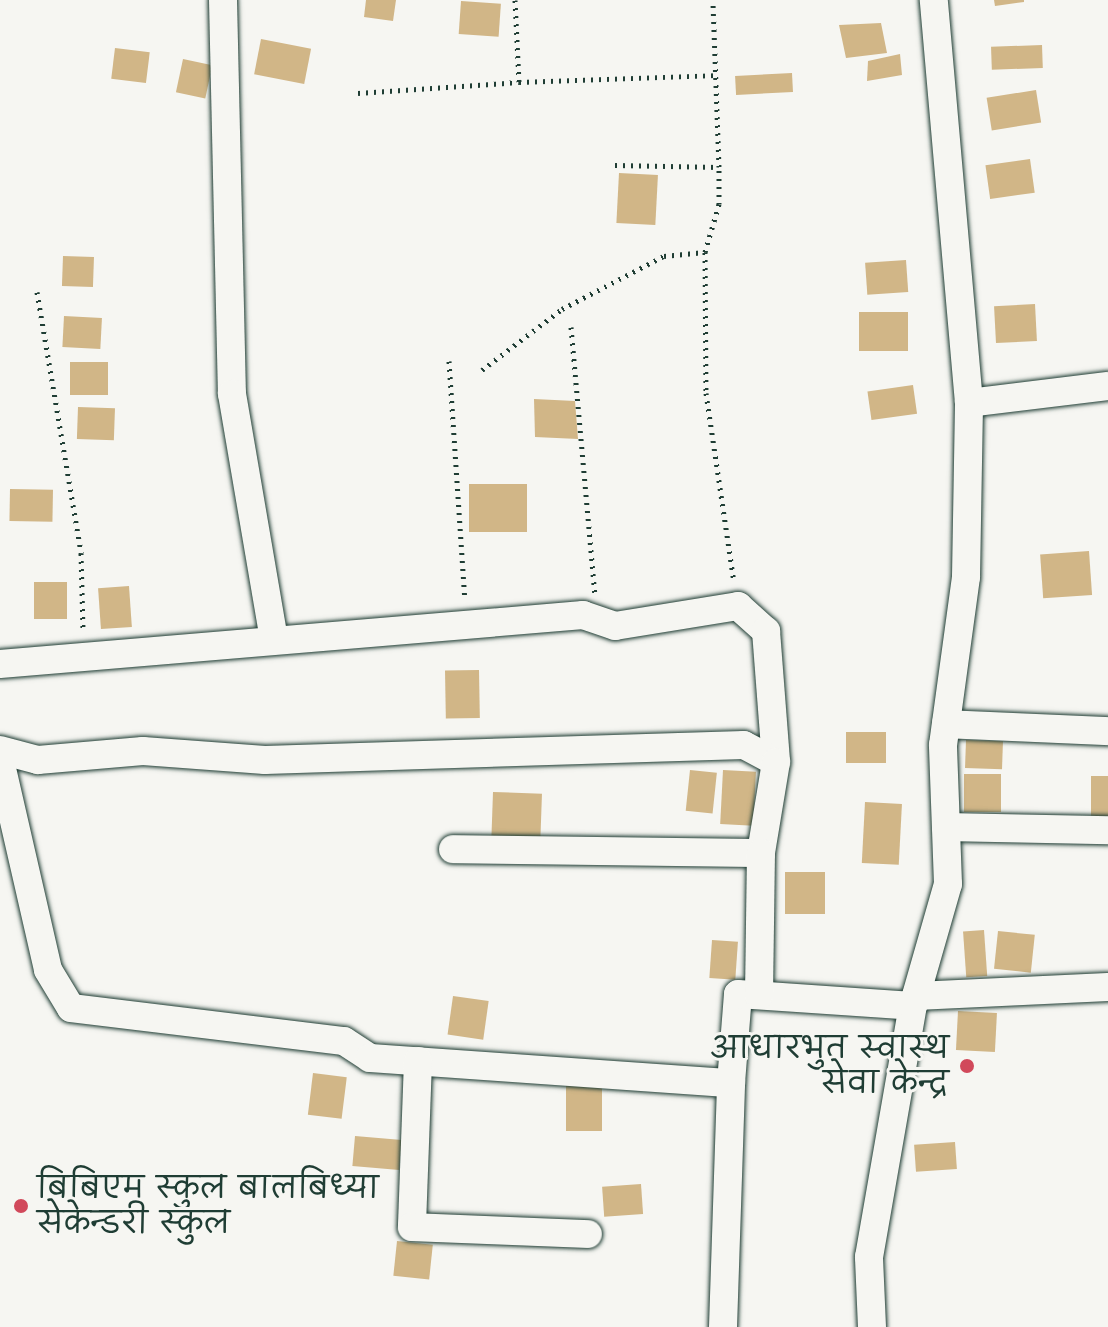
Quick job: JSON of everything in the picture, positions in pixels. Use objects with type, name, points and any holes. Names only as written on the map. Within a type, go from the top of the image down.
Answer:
[{"type":"street","points":[[223,0],[232,394],[274,640]]},
{"type":"street","points":[[872,1327],[869,1257],[914,1001],[948,884],[946,724],[966,577],[969,403],[934,0]]},
{"type":"street","points":[[969,403],[1108,386]]},
{"type":"street","points":[[0,664],[466,624],[597,619],[615,626],[738,606],[766,631],[776,762],[761,853],[759,995]]},
{"type":"street","points":[[946,724],[1108,731]]},
{"type":"street","points":[[0,750],[38,760],[143,751],[265,760],[744,745],[776,762]]},
{"type":"street","points":[[0,760],[48,970],[71,1008],[344,1041],[370,1058],[731,1083]]},
{"type":"street","points":[[946,827],[1108,830]]},
{"type":"street","points":[[453,849],[761,853]]},
{"type":"street","points":[[723,1327],[731,1083],[738,994],[914,1001],[1108,987]]},
{"type":"street","points":[[418,1061],[412,1227],[588,1234]]},
{"type":"path","points":[[515,0],[519,82]]},
{"type":"path","points":[[713,0],[719,204],[705,252],[706,393],[738,606]]},
{"type":"path","points":[[358,93],[519,82],[716,75]]},
{"type":"path","points":[[615,165],[719,167]]},
{"type":"path","points":[[482,370],[562,309],[664,256],[705,252]]},
{"type":"path","points":[[37,292],[81,553],[84,657]]},
{"type":"path","points":[[571,327],[597,619]]},
{"type":"path","points":[[449,361],[463,489],[466,624]]},
{"type":"building","points":[[366,0],[396,0],[393,21],[364,17]]},
{"type":"building","points":[[994,0],[1024,0],[1024,2],[995,6]]},
{"type":"building","points":[[461,1],[501,4],[499,37],[459,34]]},
{"type":"building","points":[[881,23],[887,53],[846,58],[839,25]]},
{"type":"building","points":[[261,39],[311,49],[304,84],[254,74]]},
{"type":"building","points":[[1042,45],[1043,68],[992,70],[991,47]]},
{"type":"building","points":[[115,48],[150,52],[146,83],[111,79]]},
{"type":"building","points":[[900,54],[902,75],[867,81],[868,61]]},
{"type":"building","points":[[183,59],[212,65],[205,98],[176,92]]},
{"type":"building","points":[[792,73],[793,92],[736,95],[735,76]]},
{"type":"building","points":[[1036,90],[1041,123],[992,130],[987,98]]},
{"type":"building","points":[[1030,159],[1035,193],[990,199],[985,165]]},
{"type":"building","points":[[619,173],[658,175],[655,225],[616,223]]},
{"type":"building","points":[[63,256],[94,257],[93,287],[62,286]]},
{"type":"building","points":[[906,260],[908,292],[867,295],[865,263]]},
{"type":"building","points":[[1035,304],[1037,341],[996,343],[994,306]]},
{"type":"building","points":[[859,312],[908,312],[908,351],[859,351]]},
{"type":"building","points":[[64,316],[102,318],[100,349],[62,347]]},
{"type":"building","points":[[70,362],[108,362],[108,395],[70,395]]},
{"type":"building","points":[[913,385],[917,414],[871,420],[867,391]]},
{"type":"building","points":[[534,399],[575,401],[578,439],[535,437]]},
{"type":"building","points":[[78,407],[115,408],[114,440],[77,439]]},
{"type":"building","points":[[469,484],[527,484],[527,532],[469,532]]},
{"type":"building","points":[[10,489],[53,490],[52,522],[9,521]]},
{"type":"building","points":[[1089,551],[1092,595],[1043,598],[1040,554]]},
{"type":"building","points":[[34,582],[67,582],[67,619],[34,619]]},
{"type":"building","points":[[129,586],[132,627],[101,629],[98,588]]},
{"type":"building","points":[[479,670],[480,718],[446,719],[445,671]]},
{"type":"building","points":[[846,732],[886,732],[886,763],[846,763]]},
{"type":"building","points":[[966,740],[1003,741],[1002,769],[965,768]]},
{"type":"building","points":[[690,770],[717,773],[713,814],[686,811]]},
{"type":"building","points":[[723,770],[756,772],[753,826],[720,824]]},
{"type":"building","points":[[964,774],[1001,774],[1001,812],[964,812]]},
{"type":"building","points":[[1091,776],[1108,776],[1108,818],[1091,818]]},
{"type":"building","points":[[493,792],[542,794],[540,842],[491,840]]},
{"type":"building","points":[[865,802],[902,804],[899,865],[862,863]]},
{"type":"building","points":[[785,872],[825,872],[825,914],[785,914]]},
{"type":"building","points":[[984,930],[987,976],[966,977],[963,931]]},
{"type":"building","points":[[998,931],[1035,935],[1031,973],[994,969]]},
{"type":"building","points":[[712,940],[738,942],[735,980],[709,978]]},
{"type":"building","points":[[453,996],[489,1001],[483,1040],[448,1035]]},
{"type":"building","points":[[958,1011],[997,1013],[995,1052],[956,1050]]},
{"type":"building","points":[[313,1073],[347,1077],[342,1119],[308,1115]]},
{"type":"building","points":[[566,1085],[602,1085],[602,1131],[566,1131]]},
{"type":"building","points":[[355,1136],[402,1140],[399,1170],[352,1166]]},
{"type":"building","points":[[955,1142],[957,1169],[916,1172],[914,1145]]},
{"type":"building","points":[[641,1184],[643,1214],[604,1217],[602,1187]]},
{"type":"building","points":[[397,1241],[433,1245],[429,1280],[393,1276]]},
{"type":"place","name":"आधारभुत स्वास्थ सेवा केन्द्र","points":[[967,1066]]},
{"type":"place","name":"बिबिएम स्कुल बालबिध्या सेकेन्डरी स्कुल","points":[[21,1206]]}]
